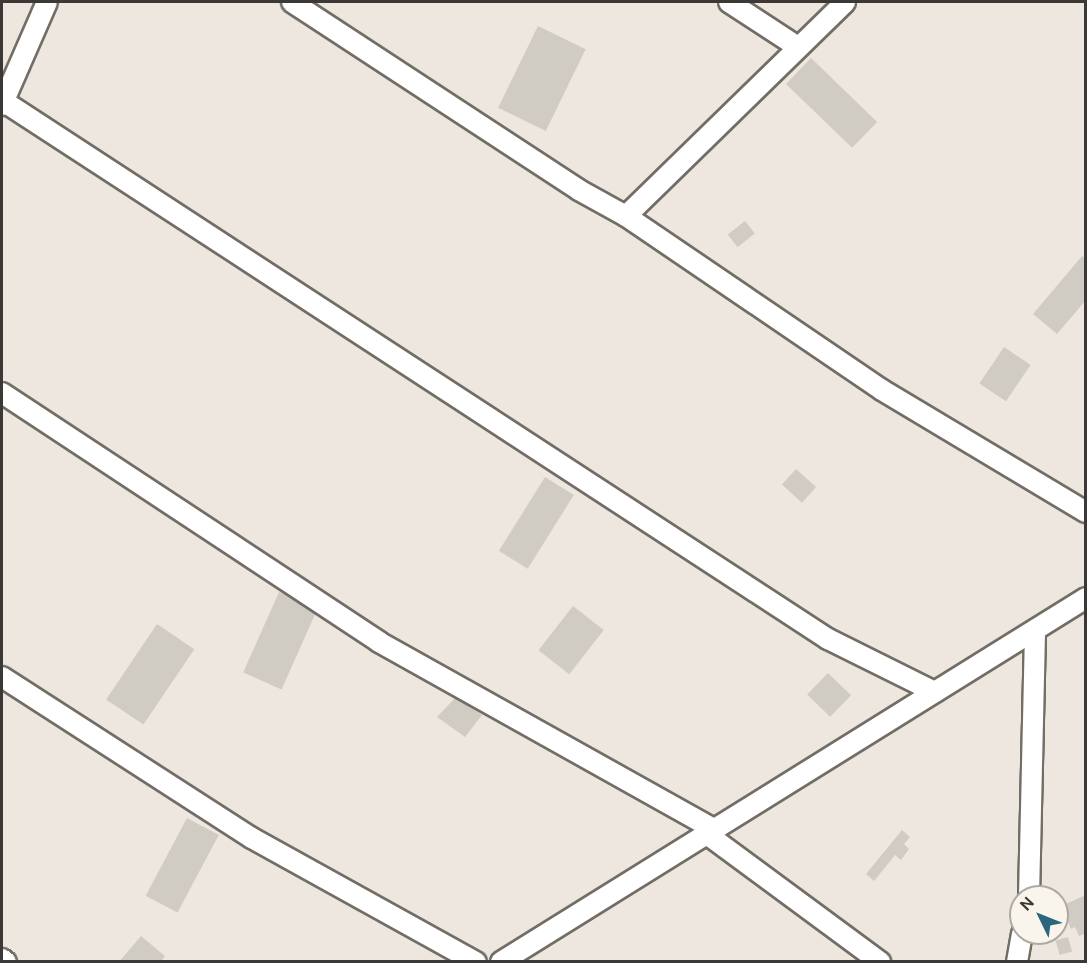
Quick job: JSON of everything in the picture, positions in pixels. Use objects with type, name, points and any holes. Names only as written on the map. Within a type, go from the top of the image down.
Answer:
[{"type":"street","points":[[47,2],[3,97],[828,639],[935,692]]},
{"type":"street","points":[[292,2],[579,190],[626,216],[882,390],[1086,512]]},
{"type":"street","points":[[729,2],[798,47]]},
{"type":"street","points":[[626,216],[844,2]]},
{"type":"street","points":[[2,393],[379,642],[712,832],[880,962]]},
{"type":"street","points":[[501,962],[1086,598]]},
{"type":"street","points":[[1029,885],[1035,630]]},
{"type":"street","points":[[2,677],[252,838],[476,962]]},
{"type":"street","points":[[1017,962],[1020,945]]},
{"type":"street","points":[[2,959],[6,962]]},
{"type":"building","points":[[538,26],[586,49],[546,131],[498,108]]},
{"type":"building","points":[[811,58],[877,122],[852,148],[786,84]]},
{"type":"building","points":[[745,221],[755,234],[738,247],[728,235]]},
{"type":"building","points":[[1082,256],[1086,259],[1086,300],[1057,334],[1033,314]]},
{"type":"building","points":[[1004,347],[1031,365],[1006,401],[979,383]]},
{"type":"building","points":[[796,469],[816,487],[802,503],[782,485]]},
{"type":"building","points":[[545,477],[574,495],[528,569],[499,551]]},
{"type":"building","points":[[279,592],[317,609],[282,689],[243,672]]},
{"type":"building","points":[[573,606],[604,630],[569,674],[539,650]]},
{"type":"building","points":[[157,624],[194,649],[143,725],[106,699]]},
{"type":"building","points":[[828,673],[851,695],[830,717],[807,695]]},
{"type":"building","points":[[456,697],[482,715],[465,737],[437,717]]},
{"type":"building","points":[[187,818],[219,835],[177,913],[146,896]]},
{"type":"building","points":[[902,830],[910,837],[904,844],[909,849],[901,860],[895,855],[874,881],[866,874]]},
{"type":"building","points":[[1086,895],[1086,933],[1079,936],[1075,927],[1071,929],[1069,924],[1069,902]]},
{"type":"building","points":[[141,936],[165,956],[161,962],[119,962]]},
{"type":"building","points":[[1069,940],[1072,951],[1060,955],[1057,945],[1069,945]]}]
